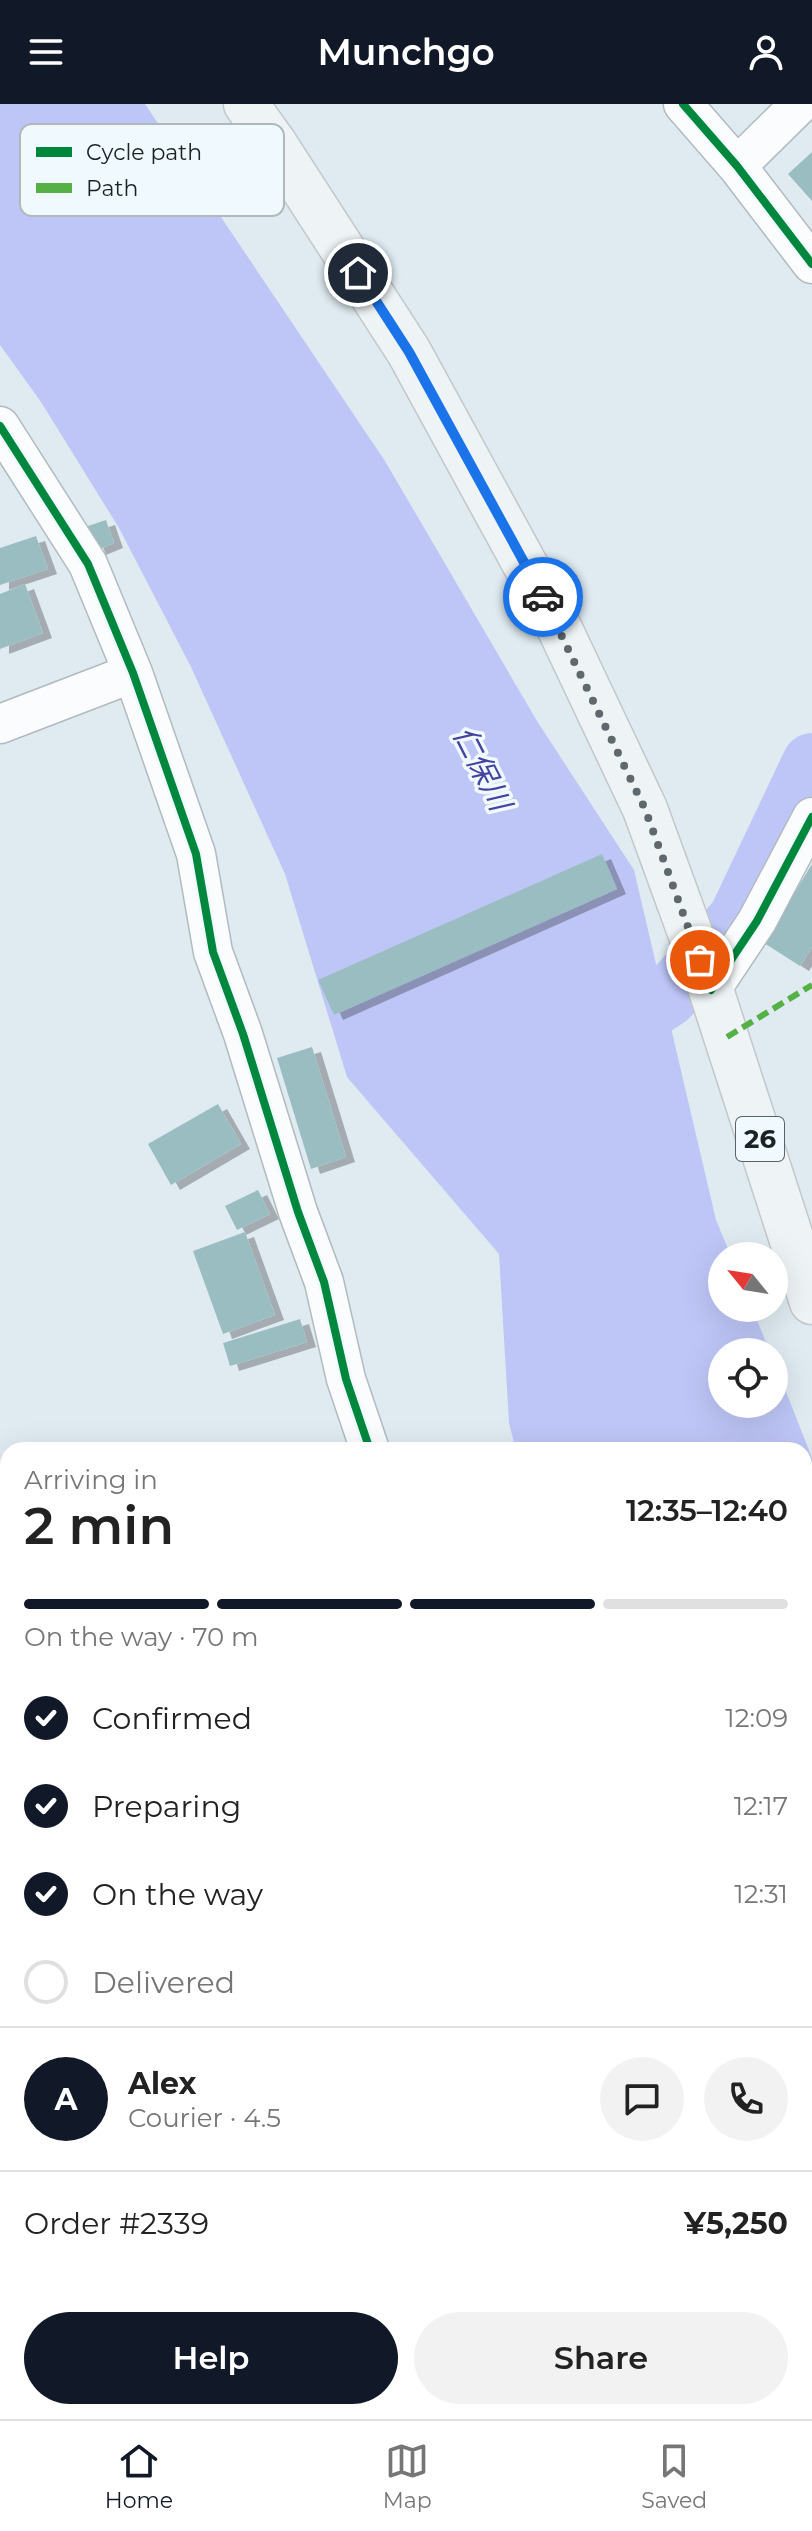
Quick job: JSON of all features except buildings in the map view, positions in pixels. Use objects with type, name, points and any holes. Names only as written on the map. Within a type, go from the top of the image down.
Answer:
[{"type":"main road","name":"26","points":[[246,104],[260,124]]},
{"type":"main road","name":"26","points":[[284,159],[409,352],[557,623],[645,809],[704,970],[812,1302]]},
{"type":"street","points":[[683,104],[737,166],[812,264]]},
{"type":"street","points":[[737,166],[800,104]]},
{"type":"street","points":[[0,426],[88,564],[133,673],[196,854],[213,952],[324,1282],[346,1379],[367,1442]]},
{"type":"street","points":[[0,724],[133,673]]},
{"type":"street","points":[[704,970],[757,921],[812,817]]},
{"type":"water","name":"仁保川","points":[[0,104],[145,104],[158,124],[20,124],[20,216],[220,216],[385,461],[537,721],[634,870],[716,1220],[725,1242],[708,1242],[708,1322],[758,1322],[764,1338],[708,1338],[708,1418],[788,1418],[788,1397],[806,1442],[514,1442],[509,1423],[499,1254],[347,1077],[285,874],[191,667],[119,528],[41,402],[0,345]]},
{"type":"waterway","points":[[617,1030],[668,997],[738,919],[812,763]]},
{"type":"marked path","points":[[727,1037],[812,985]]},
{"type":"cycle path","points":[[683,104],[737,166],[812,264]]},
{"type":"cycle path","points":[[0,426],[88,564],[133,673],[196,854],[213,952],[324,1282],[346,1379],[367,1442]]},
{"type":"cycle path","points":[[711,990],[757,921],[812,817]]},
{"type":"way so far","points":[[543,597],[645,809],[700,960]]},
{"type":"route","points":[[358,273],[409,352],[543,597]]}]
